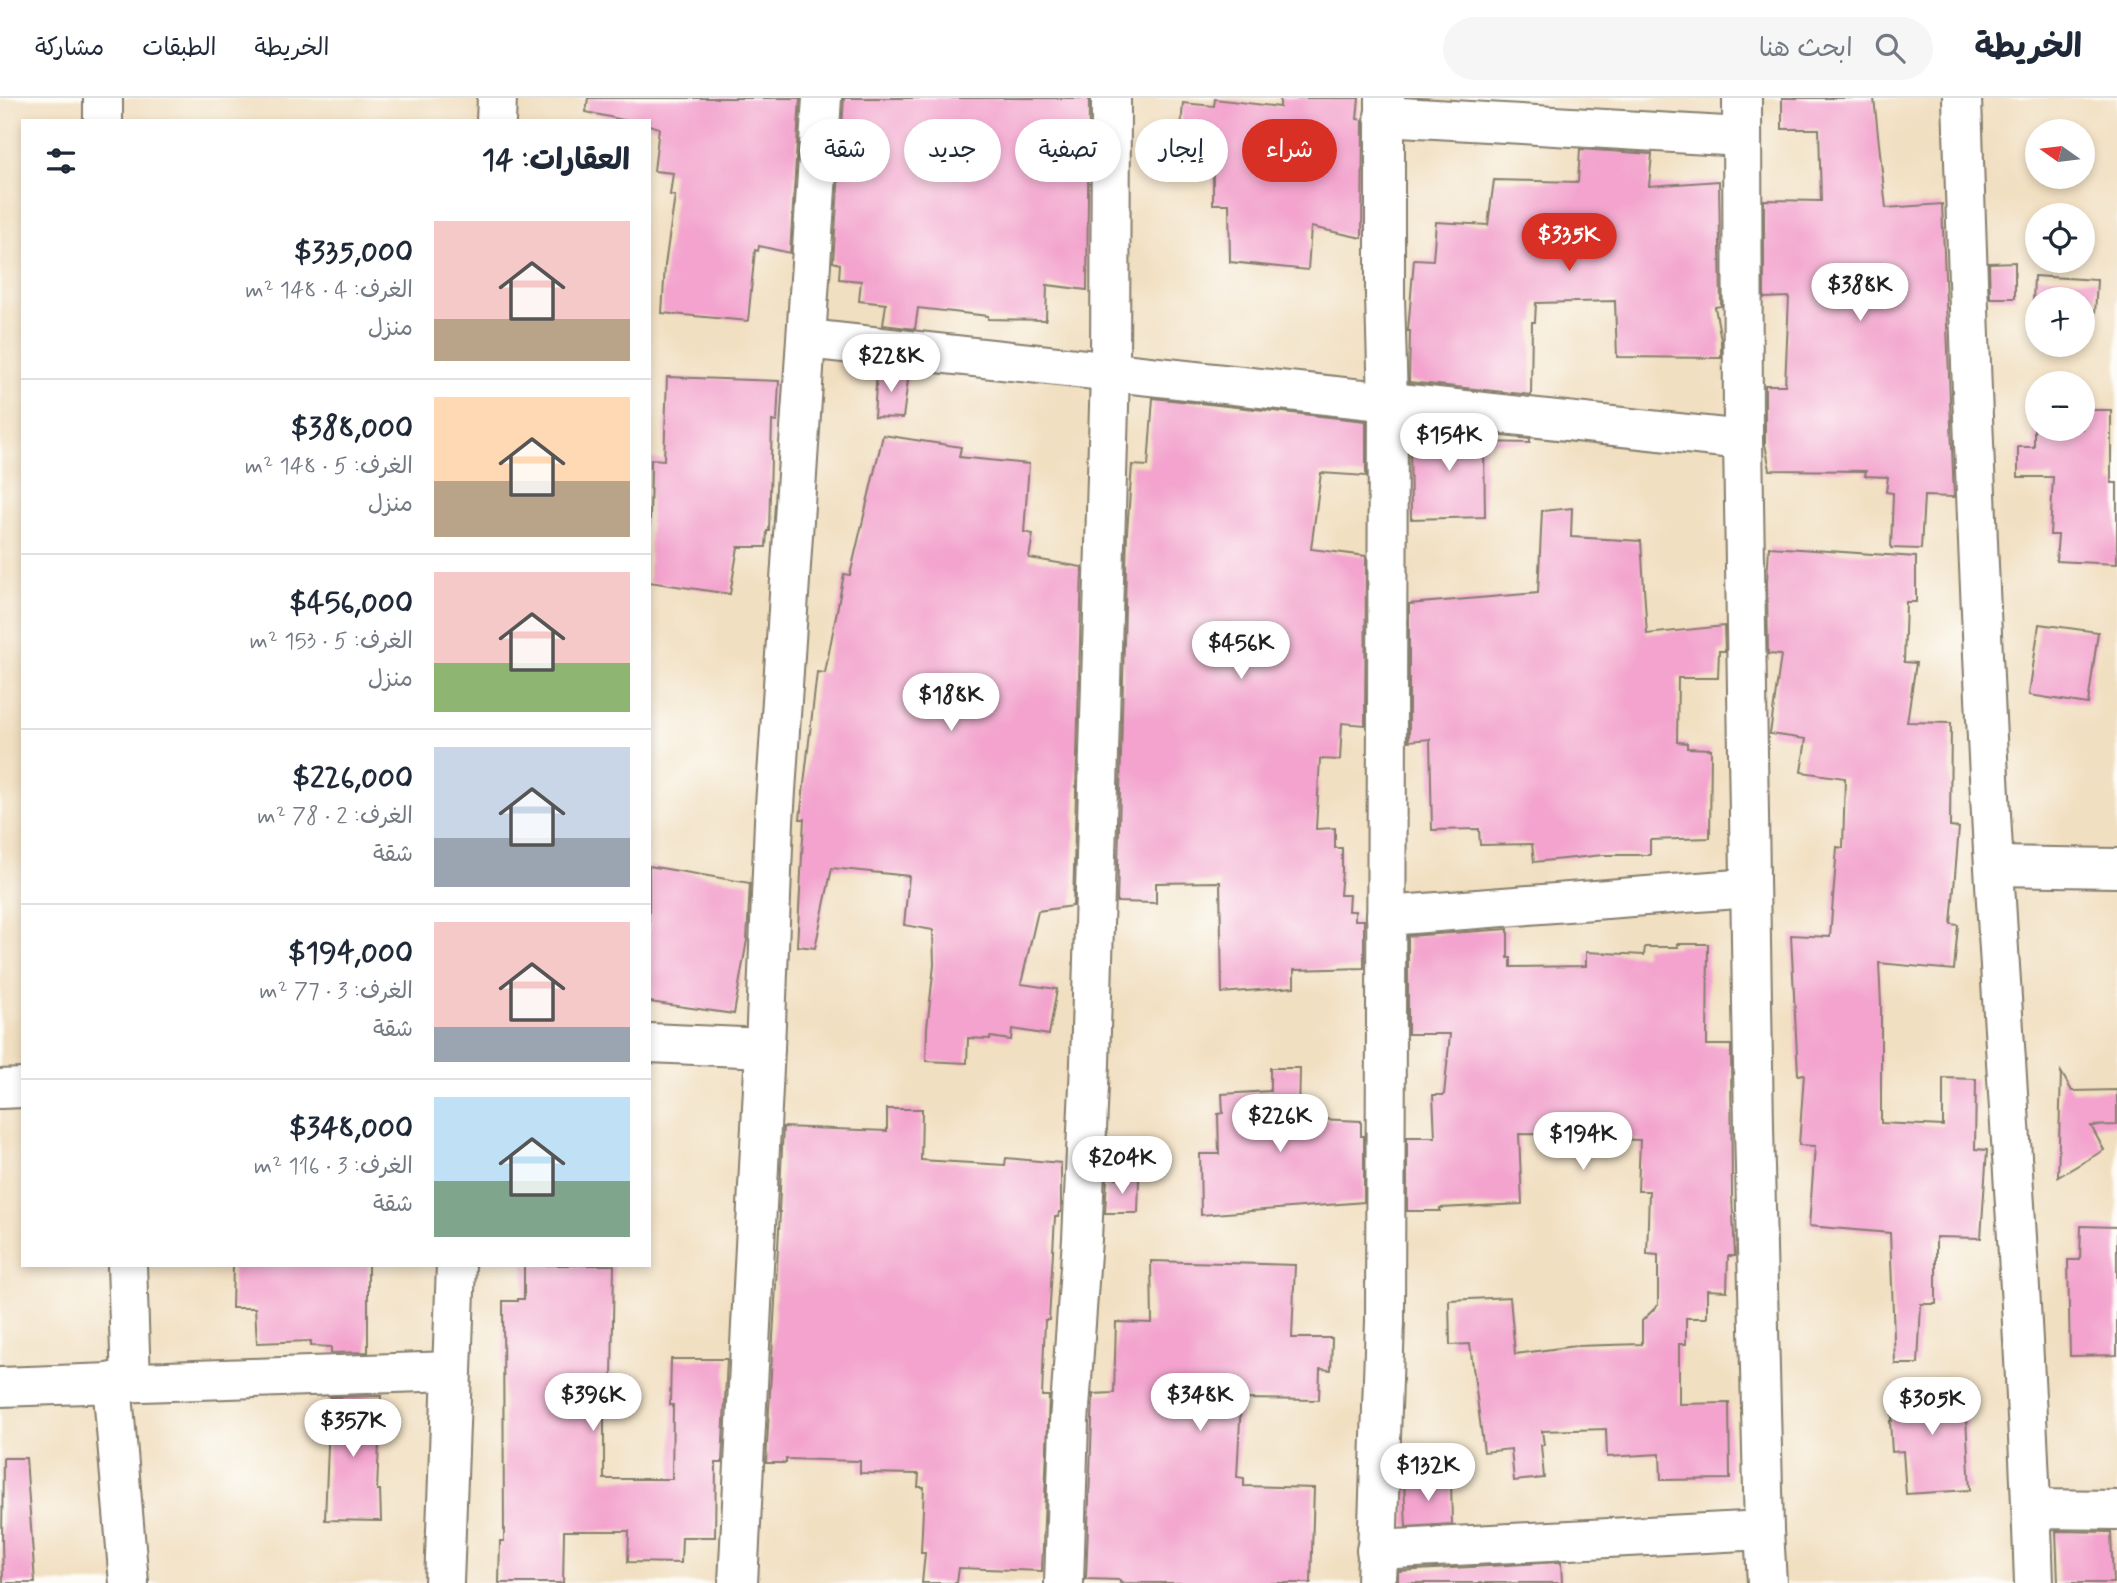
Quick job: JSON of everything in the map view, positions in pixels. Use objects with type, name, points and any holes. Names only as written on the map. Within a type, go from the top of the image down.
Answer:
[{"type":"street","points":[[103,98],[103,119]]},
{"type":"street","points":[[496,119],[497,98]]},
{"type":"street","points":[[738,1583],[774,821],[822,98]]},
{"type":"street","points":[[1064,1583],[1069,1422],[1082,1239],[1090,1064],[1110,372],[1111,98]]},
{"type":"street","points":[[1742,98],[1743,440],[1767,1583]]},
{"type":"street","points":[[1962,98],[1970,356],[1994,866],[2008,1076],[2034,1583]]},
{"type":"street","points":[[1742,137],[1384,107],[1384,297],[1388,403],[1385,1321],[1376,1566],[1764,1530]]},
{"type":"street","points":[[807,339],[1743,440]]},
{"type":"street","points":[[1994,866],[2117,868]]},
{"type":"street","points":[[1386,916],[1751,888]]},
{"type":"street","points":[[651,1043],[765,1048]]},
{"type":"street","points":[[0,1089],[21,1088]]},
{"type":"street","points":[[127,1267],[121,1381],[129,1583]]},
{"type":"street","points":[[444,1583],[456,1267]]},
{"type":"street","points":[[0,1387],[451,1371]]},
{"type":"street","points":[[2032,1509],[2117,1510]]},
{"type":"building","points":[[588,98],[800,98],[790,253],[759,246],[758,251],[755,250],[748,321],[662,313],[665,265],[675,196],[670,195],[673,173],[654,171],[659,128],[651,126],[651,119],[619,119],[586,112]]},
{"type":"building","points":[[844,98],[1089,98],[1089,119],[1015,119],[1015,182],[1088,182],[1087,290],[1047,285],[1046,320],[988,319],[988,316],[918,308],[915,329],[883,325],[886,304],[859,301],[861,281],[839,279],[840,264],[833,262],[838,182],[890,182],[890,119],[843,119]]},
{"type":"building","points":[[1280,98],[1359,98],[1357,119],[1363,120],[1362,238],[1311,227],[1308,270],[1230,262],[1229,204],[1213,204],[1213,182],[1228,182],[1228,119],[1182,119],[1183,103],[1214,106],[1215,99],[1280,107]]},
{"type":"building","points":[[1782,98],[1874,98],[1886,208],[1942,204],[1954,497],[1924,496],[1921,549],[1891,548],[1893,493],[1886,492],[1888,477],[1865,476],[1866,471],[1770,470],[1765,444],[1765,385],[1785,385],[1789,297],[1764,298],[1764,200],[1821,201],[1819,129],[1782,129]]},
{"type":"building","points":[[1580,149],[1652,154],[1649,186],[1719,181],[1721,306],[1715,307],[1721,340],[1721,358],[1617,357],[1615,301],[1536,303],[1535,322],[1532,322],[1531,395],[1409,382],[1408,331],[1414,259],[1433,260],[1436,222],[1488,225],[1494,180],[1578,182]]},
{"type":"building","points":[[2015,262],[2015,298],[1990,298],[1989,263]]},
{"type":"building","points":[[2034,276],[2097,280],[2095,315],[2095,287],[2034,287]]},
{"type":"building","points":[[877,369],[909,372],[903,418],[874,417]]},
{"type":"building","points":[[667,377],[779,381],[777,422],[772,421],[769,531],[766,547],[738,547],[730,594],[651,582],[651,459],[664,460]]},
{"type":"building","points":[[1153,398],[1366,421],[1366,476],[1321,473],[1311,549],[1366,556],[1365,725],[1342,723],[1340,760],[1320,759],[1316,829],[1335,828],[1335,848],[1342,848],[1340,895],[1349,895],[1348,911],[1355,911],[1355,920],[1364,920],[1364,968],[1294,970],[1294,987],[1222,993],[1220,882],[1156,883],[1156,903],[1117,902],[1127,532],[1132,465],[1148,466]]},
{"type":"building","points":[[2095,410],[2111,410],[2111,483],[2117,483],[2117,564],[2056,561],[2058,535],[2050,535],[2053,477],[2018,477],[2018,447],[2034,447],[2034,441],[2095,441]]},
{"type":"building","points":[[1410,426],[1530,439],[1530,443],[1484,442],[1485,517],[1411,519]]},
{"type":"building","points":[[883,435],[961,447],[959,457],[1029,464],[1024,532],[1033,534],[1029,558],[1082,567],[1073,906],[1038,911],[1021,984],[1057,989],[1049,1035],[1012,1029],[1011,1040],[968,1038],[967,1063],[926,1061],[934,965],[933,930],[904,925],[909,876],[832,868],[815,948],[797,946],[804,819],[800,819],[817,672],[825,673],[844,574],[850,575]]},
{"type":"building","points":[[1572,508],[1571,537],[1641,541],[1647,634],[1724,626],[1725,651],[1719,651],[1718,678],[1678,678],[1677,742],[1687,743],[1687,748],[1711,749],[1710,838],[1650,840],[1650,855],[1603,855],[1534,862],[1532,844],[1480,845],[1479,829],[1432,830],[1430,739],[1409,741],[1409,604],[1538,593],[1542,511]]},
{"type":"building","points":[[1769,547],[1916,557],[1916,602],[1906,602],[1904,662],[1916,663],[1907,722],[1951,723],[1950,827],[1959,828],[1951,924],[1958,925],[1954,970],[1879,963],[1881,1123],[1943,1126],[1943,1078],[1976,1079],[1975,1149],[1987,1150],[1981,1238],[1936,1237],[1936,1304],[1921,1304],[1918,1364],[1895,1364],[1890,1233],[1809,1226],[1815,1146],[1799,1145],[1804,1074],[1798,1075],[1791,935],[1830,937],[1837,847],[1843,848],[1845,778],[1801,772],[1806,739],[1770,734],[1781,655],[1768,654]]},
{"type":"building","points":[[2039,624],[2098,632],[2088,704],[2029,695]]},
{"type":"building","points":[[651,866],[750,883],[747,940],[734,1014],[651,1002]]},
{"type":"building","points":[[1508,929],[1508,958],[1511,958],[1511,967],[1586,966],[1586,952],[1644,955],[1645,947],[1708,944],[1707,1045],[1731,1045],[1735,1256],[1728,1256],[1727,1291],[1707,1290],[1707,1318],[1686,1318],[1686,1344],[1679,1344],[1679,1404],[1729,1403],[1730,1479],[1661,1480],[1660,1454],[1607,1457],[1606,1429],[1542,1431],[1544,1478],[1514,1481],[1511,1449],[1484,1452],[1470,1344],[1450,1345],[1449,1300],[1510,1297],[1515,1354],[1575,1346],[1642,1344],[1642,1321],[1658,1305],[1658,1255],[1647,1254],[1649,1191],[1638,1191],[1640,1140],[1609,1139],[1609,1135],[1519,1134],[1522,1204],[1407,1211],[1407,1137],[1435,1137],[1433,1095],[1444,1095],[1450,1034],[1408,1034],[1408,936]]},
{"type":"building","points":[[1270,1068],[1300,1068],[1299,1118],[1361,1121],[1361,1136],[1364,1136],[1364,1202],[1201,1215],[1200,1154],[1219,1154],[1218,1114],[1223,1113],[1222,1094],[1270,1091]]},
{"type":"building","points":[[2061,1072],[2072,1091],[2117,1090],[2117,1125],[2091,1126],[2104,1150],[2058,1177]]},
{"type":"building","points":[[887,1109],[922,1109],[921,1160],[1005,1165],[1006,1158],[1061,1163],[1061,1212],[1055,1217],[1049,1320],[1045,1320],[1042,1396],[1049,1396],[1042,1571],[959,1568],[957,1583],[922,1583],[925,1553],[921,1553],[924,1487],[918,1487],[919,1474],[860,1473],[860,1461],[786,1459],[786,1463],[766,1463],[783,1127],[887,1131]]},
{"type":"building","points":[[1107,1178],[1139,1178],[1138,1213],[1105,1213]]},
{"type":"building","points":[[2081,1226],[2117,1227],[2117,1355],[2070,1356],[2068,1260],[2080,1260]]},
{"type":"building","points":[[1151,1261],[1295,1265],[1292,1338],[1332,1338],[1331,1370],[1320,1369],[1319,1400],[1241,1401],[1237,1477],[1244,1478],[1244,1486],[1314,1488],[1311,1583],[1120,1583],[1120,1580],[1086,1579],[1093,1394],[1114,1393],[1116,1322],[1152,1323]]},
{"type":"building","points":[[233,1267],[368,1267],[368,1352],[331,1353],[331,1347],[311,1346],[311,1341],[257,1343],[255,1308],[232,1308]]},
{"type":"building","points":[[524,1267],[614,1267],[612,1378],[604,1378],[604,1479],[672,1479],[671,1359],[727,1359],[722,1463],[716,1463],[715,1537],[682,1537],[681,1563],[628,1562],[629,1531],[564,1531],[563,1583],[499,1583],[500,1541],[504,1541],[503,1301],[524,1299]]},
{"type":"building","points":[[1964,1382],[1970,1490],[1906,1494],[1903,1451],[1892,1452],[1890,1421],[1893,1387]]},
{"type":"building","points":[[381,1396],[377,1490],[380,1490],[381,1521],[325,1520],[330,1397]]},
{"type":"building","points":[[3,1458],[26,1458],[35,1583],[3,1583]]},
{"type":"building","points":[[1451,1479],[1452,1524],[1406,1527],[1404,1481]]},
{"type":"building","points":[[2056,1531],[2111,1532],[2113,1583],[2058,1583]]},
{"type":"building","points":[[1561,1562],[1562,1583],[1398,1583],[1398,1571]]}]
